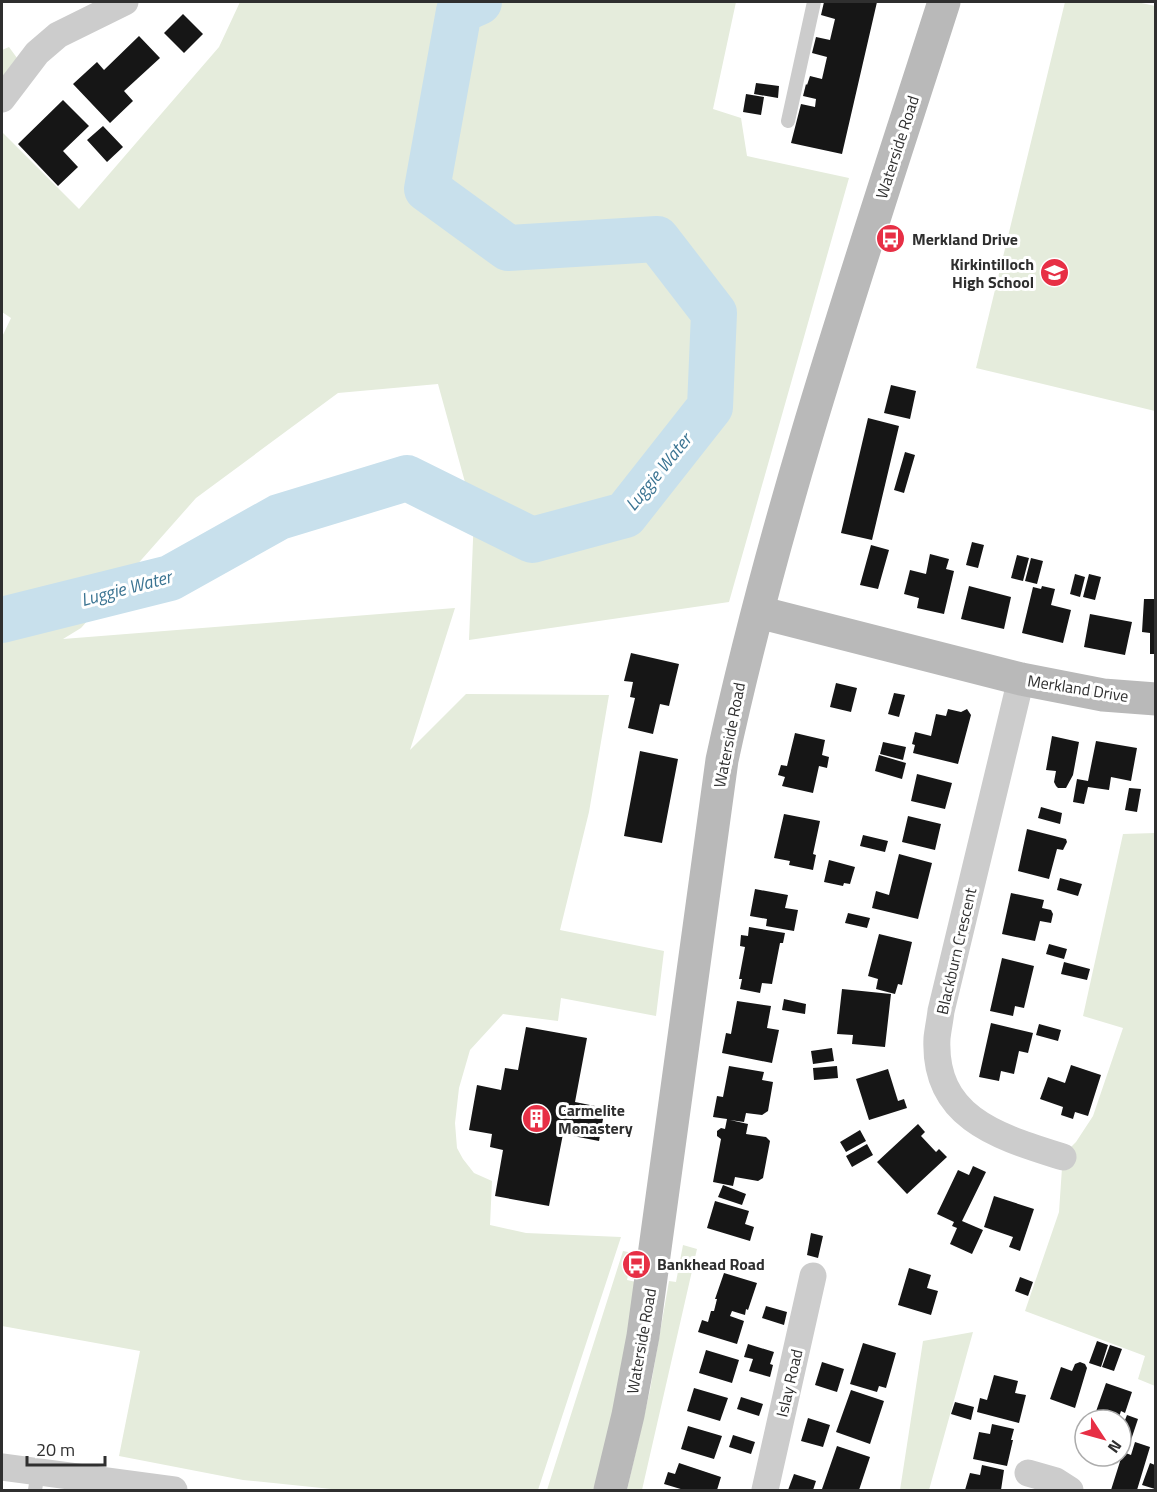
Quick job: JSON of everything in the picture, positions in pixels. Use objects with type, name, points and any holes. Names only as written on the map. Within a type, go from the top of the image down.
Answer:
[{"type":"main road","name":"Waterside Road","points":[[610,1491],[643,1336],[722,760],[781,523],[824,379],[944,2]]},
{"type":"main road","name":"Merkland Drive","points":[[758,612],[1021,679],[1103,695],[1155,699]]},
{"type":"street","points":[[2,99],[37,53],[58,34],[125,2]]},
{"type":"street","name":"Blackburn Crescent","points":[[1021,679],[941,1011],[937,1039],[939,1066],[948,1091],[973,1121],[992,1132],[1063,1157]]},
{"type":"street","name":"Islay Road","points":[[765,1491],[813,1276]]},
{"type":"street","points":[[2,1467],[37,1481],[174,1491]]},
{"type":"street","points":[[1028,1473],[1056,1481],[1070,1491]]},
{"type":"lane","points":[[788,121],[814,2]]},
{"type":"green space","points":[[240,2],[736,2],[713,109],[741,118],[747,156],[849,178],[729,602],[469,640],[474,515],[438,384],[338,393],[196,498],[81,628],[63,639],[455,608],[410,750],[466,694],[609,695],[589,812],[560,930],[664,951],[656,1016],[561,998],[558,1021],[503,1014],[470,1050],[459,1088],[455,1123],[457,1148],[463,1159],[474,1173],[492,1181],[490,1225],[526,1233],[621,1237],[538,1490],[341,1490],[243,1480],[119,1456],[140,1351],[2,1326],[2,337],[11,318],[2,312],[2,132],[79,209],[219,47]]},
{"type":"green space","name":"Kirkintilloch High School","points":[[1065,2],[1137,2],[1155,6],[1155,411],[976,368]]},
{"type":"green space","points":[[9,47],[17,58],[2,79],[2,50]]},
{"type":"green space","points":[[1155,833],[1155,1386],[1138,1379],[1145,1356],[1025,1311],[1059,1212],[1062,1168],[1068,1150],[1093,1116],[1123,1028],[1083,1016],[1123,834]]},
{"type":"green space","points":[[683,1245],[697,1249],[642,1490],[627,1490],[650,1390],[669,1281],[676,1282]]},
{"type":"green space","points":[[623,1251],[633,1253],[627,1280],[636,1282],[625,1357],[595,1490],[547,1490]]},
{"type":"green space","points":[[973,1332],[929,1490],[900,1490],[923,1341]]},
{"type":"building","points":[[824,2],[877,2],[842,154],[791,143],[801,104],[815,107],[816,99],[803,96],[806,84],[810,76],[822,79],[827,57],[812,53],[816,37],[830,40],[835,19],[821,15]]},
{"type":"building","points":[[183,14],[203,34],[184,53],[164,33]]},
{"type":"building","points":[[139,36],[160,58],[124,91],[133,101],[110,123],[73,84],[97,62],[104,70]]},
{"type":"building","points":[[756,83],[779,86],[778,98],[754,94]]},
{"type":"building","points":[[746,94],[764,97],[761,115],[743,112]]},
{"type":"building","points":[[63,100],[89,126],[63,151],[78,167],[58,186],[18,144]]},
{"type":"building","points":[[103,126],[123,147],[107,162],[87,140]]},
{"type":"building","points":[[891,385],[916,391],[910,419],[884,413]]},
{"type":"building","points":[[868,418],[899,426],[872,540],[841,533]]},
{"type":"building","points":[[905,452],[915,455],[904,493],[894,490]]},
{"type":"building","points":[[972,542],[984,545],[978,568],[966,565]]},
{"type":"building","points":[[871,545],[889,550],[878,589],[860,585]]},
{"type":"building","points":[[930,554],[949,559],[946,569],[954,571],[944,614],[917,608],[919,598],[904,594],[910,570],[926,574]]},
{"type":"building","points":[[1017,555],[1029,558],[1023,581],[1011,578]]},
{"type":"building","points":[[1031,558],[1043,561],[1037,584],[1025,581]]},
{"type":"building","points":[[1075,574],[1085,577],[1080,597],[1070,594]]},
{"type":"building","points":[[1089,574],[1101,577],[1095,600],[1083,597]]},
{"type":"building","points":[[969,586],[1011,597],[1004,629],[961,619]]},
{"type":"building","points":[[1042,586],[1055,589],[1051,605],[1071,610],[1063,643],[1022,633],[1033,587],[1041,589]]},
{"type":"building","points":[[1144,599],[1155,599],[1155,654],[1150,654],[1150,633],[1142,632]]},
{"type":"building","points":[[1090,614],[1132,622],[1125,655],[1084,647]]},
{"type":"building","points":[[631,653],[679,664],[669,706],[660,704],[653,734],[628,728],[635,698],[630,697],[633,682],[624,681]]},
{"type":"building","points":[[836,683],[857,688],[851,712],[830,707]]},
{"type":"building","points":[[894,693],[905,695],[899,717],[888,714]]},
{"type":"building","points":[[948,709],[961,712],[967,709],[971,715],[958,764],[913,753],[915,745],[912,744],[915,732],[931,736],[936,714],[946,716]]},
{"type":"building","points":[[795,733],[825,740],[822,755],[829,757],[827,768],[819,766],[813,793],[782,786],[785,777],[778,775],[781,765],[787,766]]},
{"type":"building","points":[[1052,736],[1079,742],[1073,775],[1066,788],[1056,786],[1054,782],[1056,771],[1046,770]]},
{"type":"building","points":[[1096,741],[1137,748],[1131,781],[1111,777],[1109,790],[1088,787],[1084,804],[1073,802],[1077,779],[1088,781]]},
{"type":"building","points":[[883,742],[906,747],[903,760],[880,754]]},
{"type":"building","points":[[640,751],[678,759],[662,843],[624,836]]},
{"type":"building","points":[[879,755],[906,763],[902,779],[875,771]]},
{"type":"building","points":[[917,774],[952,783],[945,809],[911,801]]},
{"type":"building","points":[[1129,788],[1141,789],[1137,812],[1125,810]]},
{"type":"building","points":[[1041,807],[1062,813],[1060,824],[1038,818]]},
{"type":"building","points":[[784,814],[820,821],[813,854],[816,855],[813,870],[789,865],[790,861],[774,858]]},
{"type":"building","points":[[908,816],[941,824],[935,850],[902,842]]},
{"type":"building","points":[[1027,829],[1066,839],[1063,850],[1057,849],[1049,879],[1018,871]]},
{"type":"building","points":[[863,835],[888,841],[885,852],[860,846]]},
{"type":"building","points":[[899,854],[932,863],[918,919],[872,908],[876,891],[889,895]]},
{"type":"building","points":[[829,860],[855,867],[850,884],[844,883],[843,886],[824,882]]},
{"type":"building","points":[[1060,878],[1082,884],[1078,896],[1057,890]]},
{"type":"building","points":[[755,889],[788,895],[785,908],[798,910],[794,931],[766,926],[767,919],[750,916]]},
{"type":"building","points":[[1011,893],[1044,900],[1042,908],[1051,910],[1053,914],[1051,923],[1040,921],[1035,941],[1002,934]]},
{"type":"building","points":[[848,913],[870,918],[867,928],[845,923]]},
{"type":"building","points":[[749,927],[785,933],[783,943],[780,943],[772,984],[762,983],[760,993],[740,989],[742,979],[739,979],[745,947],[740,946],[741,935],[748,936]]},
{"type":"building","points":[[879,934],[912,942],[902,985],[898,984],[895,994],[876,989],[878,979],[868,976]]},
{"type":"building","points":[[1049,944],[1067,949],[1064,959],[1046,954]]},
{"type":"building","points":[[1002,958],[1034,966],[1024,1008],[1015,1006],[1013,1016],[990,1011]]},
{"type":"building","points":[[1064,962],[1090,969],[1087,980],[1061,974]]},
{"type":"building","points":[[842,989],[891,994],[885,1047],[852,1044],[853,1035],[837,1034]]},
{"type":"building","points":[[784,999],[806,1004],[805,1014],[782,1010]]},
{"type":"building","points":[[737,1001],[771,1006],[767,1028],[779,1030],[772,1063],[722,1053],[726,1033],[731,1034]]},
{"type":"building","points":[[991,1023],[1033,1033],[1028,1053],[1019,1051],[1014,1074],[1001,1071],[999,1081],[979,1077]]},
{"type":"building","points":[[1039,1024],[1061,1030],[1058,1041],[1036,1035]]},
{"type":"building","name":"Carmelite Monastery","points":[[526,1027],[587,1038],[575,1102],[605,1108],[599,1141],[563,1134],[549,1206],[495,1196],[503,1150],[490,1147],[492,1134],[469,1130],[477,1085],[501,1090],[505,1068],[518,1070]]},
{"type":"building","points":[[832,1048],[834,1061],[813,1064],[811,1051]]},
{"type":"building","points":[[1071,1065],[1101,1075],[1088,1116],[1075,1112],[1073,1119],[1061,1115],[1063,1107],[1040,1099],[1048,1077],[1065,1083]]},
{"type":"building","points":[[729,1066],[764,1072],[762,1080],[773,1082],[768,1111],[762,1115],[746,1113],[744,1122],[730,1120],[748,1124],[746,1134],[766,1137],[770,1141],[763,1178],[758,1181],[735,1177],[733,1186],[713,1182],[721,1139],[717,1136],[717,1131],[721,1128],[725,1129],[727,1119],[713,1117],[717,1096],[723,1097]]},
{"type":"building","points":[[837,1066],[838,1078],[814,1080],[813,1068]]},
{"type":"building","points":[[888,1069],[898,1101],[904,1099],[907,1108],[869,1120],[856,1079]]},
{"type":"building","points":[[918,1124],[925,1132],[921,1136],[936,1152],[939,1149],[947,1157],[907,1194],[877,1162]]},
{"type":"building","points":[[860,1130],[866,1141],[846,1152],[840,1142]]},
{"type":"building","points":[[867,1144],[873,1155],[852,1167],[846,1156]]},
{"type":"building","points":[[973,1166],[986,1172],[962,1221],[983,1230],[972,1254],[950,1244],[957,1228],[952,1226],[954,1222],[937,1214],[958,1170],[969,1175]]},
{"type":"building","points":[[723,1185],[746,1194],[742,1205],[718,1197]]},
{"type":"building","points":[[994,1196],[1034,1209],[1020,1251],[1009,1247],[1013,1237],[984,1227]]},
{"type":"building","points":[[715,1201],[749,1211],[745,1224],[754,1227],[750,1241],[707,1228]]},
{"type":"building","points":[[811,1233],[823,1236],[818,1258],[807,1255]]},
{"type":"building","points":[[909,1268],[931,1275],[927,1288],[938,1291],[931,1315],[898,1305]]},
{"type":"building","points":[[724,1273],[757,1283],[745,1315],[732,1311],[730,1316],[744,1321],[737,1344],[698,1332],[702,1320],[708,1322],[711,1311],[714,1311],[717,1299],[715,1299]]},
{"type":"building","points":[[1020,1277],[1033,1282],[1028,1296],[1015,1291]]},
{"type":"building","points":[[766,1306],[787,1312],[784,1325],[762,1318]]},
{"type":"building","points":[[1097,1341],[1108,1345],[1101,1367],[1089,1363]]},
{"type":"building","points":[[863,1343],[896,1353],[886,1388],[879,1386],[877,1392],[850,1384]]},
{"type":"building","points":[[748,1344],[774,1352],[770,1364],[773,1365],[770,1377],[749,1371],[753,1359],[744,1357]]},
{"type":"building","points":[[1110,1345],[1122,1349],[1114,1371],[1102,1367]]},
{"type":"building","points":[[706,1350],[739,1360],[732,1383],[699,1373]]},
{"type":"building","points":[[822,1362],[844,1369],[837,1392],[815,1385]]},
{"type":"building","points":[[1080,1362],[1087,1368],[1075,1408],[1050,1399],[1061,1367],[1072,1371],[1075,1364]]},
{"type":"building","points":[[994,1375],[1018,1381],[1015,1393],[1026,1395],[1019,1423],[977,1412],[980,1398],[987,1400]]},
{"type":"building","points":[[1106,1383],[1132,1392],[1127,1408],[1097,1408]]},
{"type":"building","points":[[694,1388],[728,1398],[720,1421],[687,1411]]},
{"type":"building","points":[[851,1390],[884,1401],[870,1444],[836,1432]]},
{"type":"building","points":[[741,1397],[763,1404],[759,1416],[737,1409]]},
{"type":"building","points":[[955,1402],[974,1407],[971,1420],[951,1414]]},
{"type":"building","points":[[1133,1417],[1138,1419],[1133,1434]]},
{"type":"building","points":[[808,1418],[830,1425],[823,1447],[801,1441]]},
{"type":"building","points":[[992,1424],[1014,1429],[1007,1466],[973,1459],[979,1432],[990,1434]]},
{"type":"building","points":[[688,1426],[722,1436],[714,1459],[681,1449]]},
{"type":"building","points":[[733,1435],[755,1442],[751,1454],[729,1447]]},
{"type":"building","points":[[1135,1442],[1150,1447],[1137,1490],[1111,1490],[1118,1468],[1133,1468]]},
{"type":"building","points":[[837,1446],[870,1457],[859,1490],[822,1489]]},
{"type":"building","points":[[679,1463],[721,1477],[717,1490],[684,1490],[664,1484],[668,1472],[675,1474]]},
{"type":"building","points":[[1150,1463],[1155,1465],[1155,1489],[1142,1485]]},
{"type":"building","points":[[982,1465],[1004,1470],[1001,1490],[965,1490],[970,1473],[980,1475]]},
{"type":"building","points":[[794,1474],[816,1481],[813,1490],[788,1490]]},
{"type":"waterway","name":"Luggie Water","points":[[2,620],[170,578],[279,517],[407,478],[532,540],[625,515],[710,407],[714,313],[657,239],[508,248],[427,189],[459,11],[479,2]]},
{"type":"place","name":"Merkland Drive","points":[[891,239]]},
{"type":"place","name":"Kirkintilloch High School","points":[[1055,273]]},
{"type":"place","name":"Carmelite Monastery","points":[[537,1119]]},
{"type":"place","name":"Bankhead Road","points":[[636,1264]]}]
